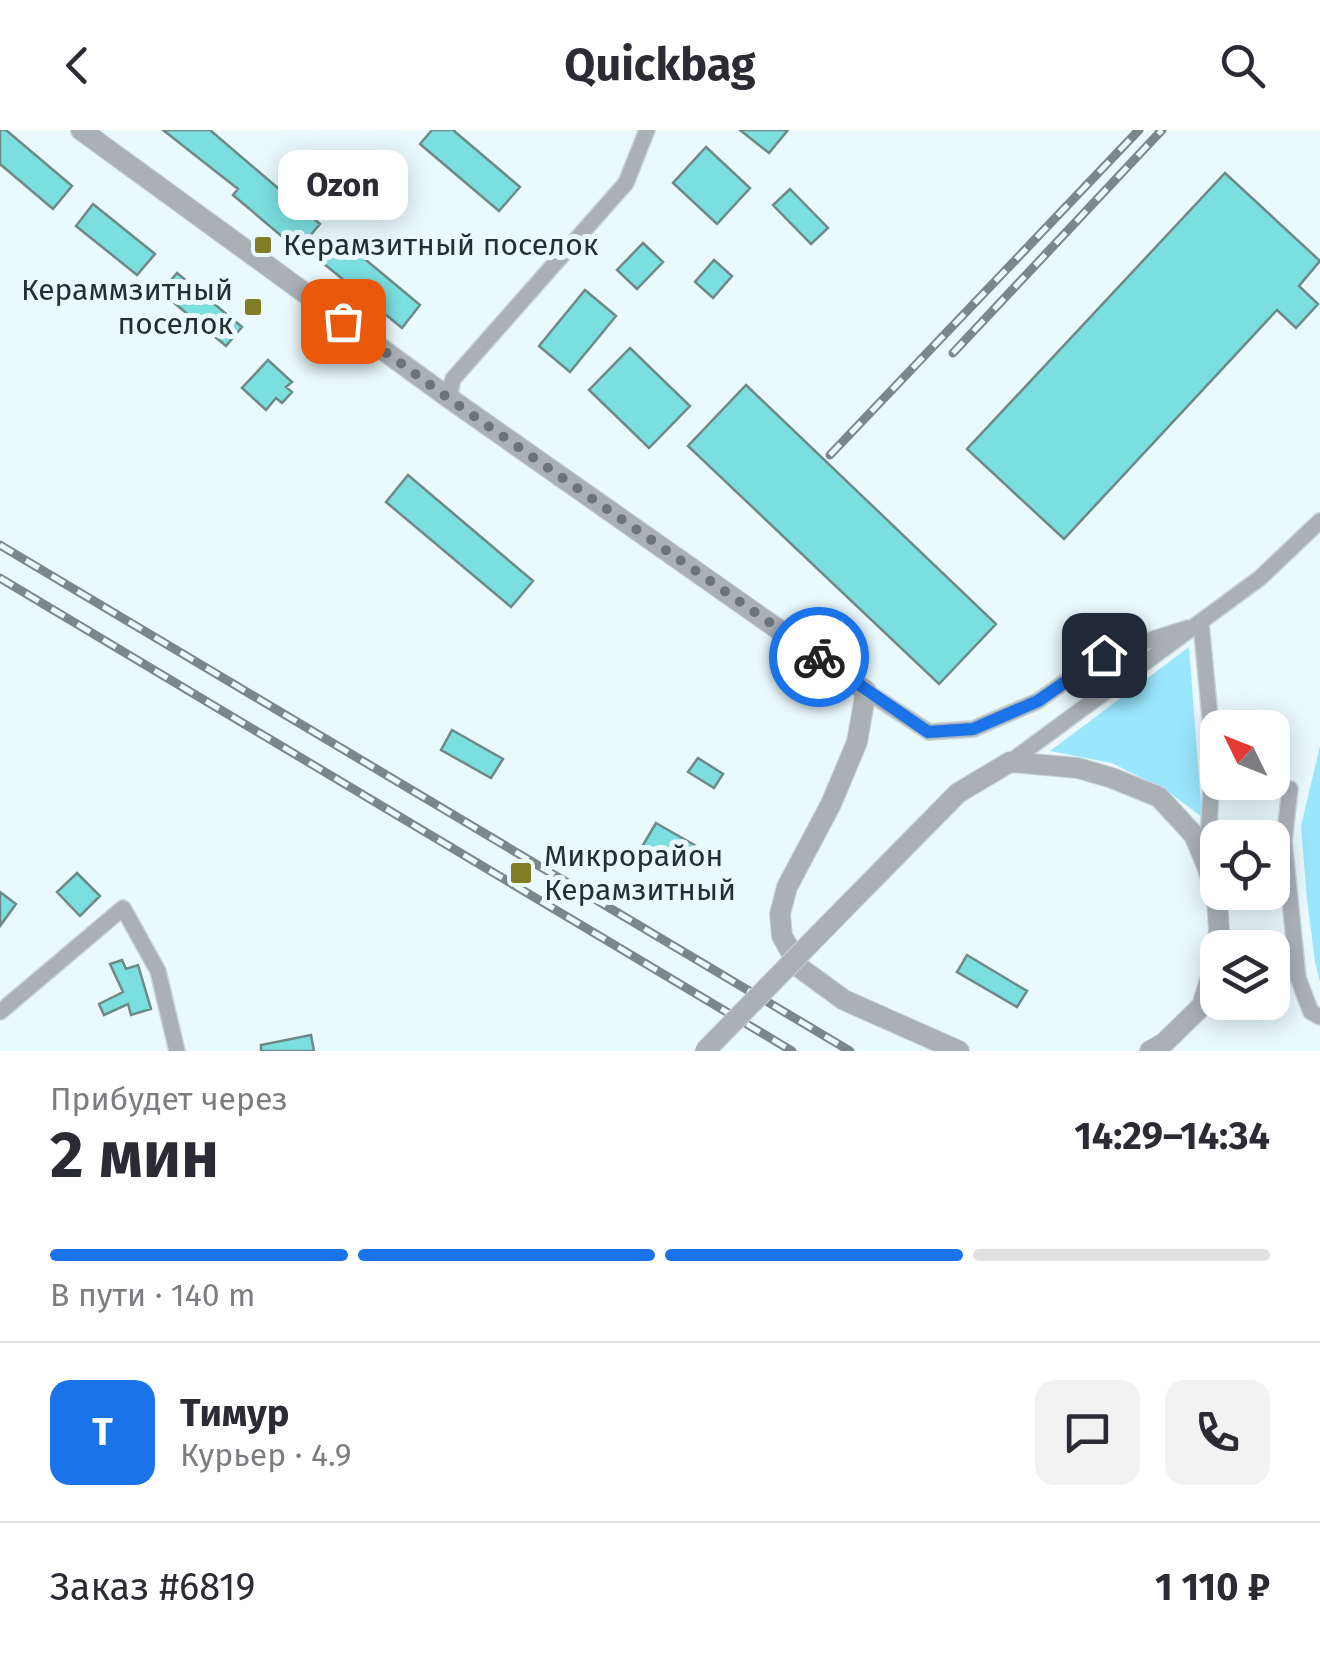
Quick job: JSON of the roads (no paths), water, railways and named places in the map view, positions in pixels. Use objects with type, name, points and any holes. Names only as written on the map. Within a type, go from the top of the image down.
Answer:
[{"type":"street","points":[[81,130],[448,398],[928,732],[973,729],[1038,701],[1104,655],[1201,623]]},
{"type":"street","points":[[448,398],[453,379],[626,183],[647,130]]},
{"type":"street","points":[[705,1051],[958,794],[1010,762],[1201,623],[1260,578],[1320,521]]},
{"type":"street","points":[[1201,623],[1209,710]]},
{"type":"street","points":[[866,691],[857,742],[831,804],[787,887],[780,914],[782,936],[800,968],[844,1000],[959,1051]]},
{"type":"street","points":[[1010,762],[1078,768],[1159,797],[1194,835],[1200,849]]},
{"type":"street","points":[[1289,800],[1284,842],[1298,978],[1316,1015]]},
{"type":"street","points":[[1,1010],[123,908],[158,971],[177,1051]]},
{"type":"street","points":[[1150,1051],[1164,1043],[1202,1006],[1214,967],[1218,910]]},
{"type":"street","points":[[1316,1015],[1320,995]]},
{"type":"railway","points":[[830,455],[1139,130]]},
{"type":"railway","points":[[953,353],[1162,130]]},
{"type":"railway","points":[[0,545],[850,1051]]},
{"type":"railway","points":[[0,578],[792,1051]]},
{"type":"place","name":"Керамзитный поселок","points":[[263,245]]},
{"type":"place","name":"Кераммзитный поселок","points":[[253,307]]},
{"type":"place","name":"Ozon","points":[[343,321]]},
{"type":"place","name":"Микрорайон Керамзитный","points":[[521,873]]}]
